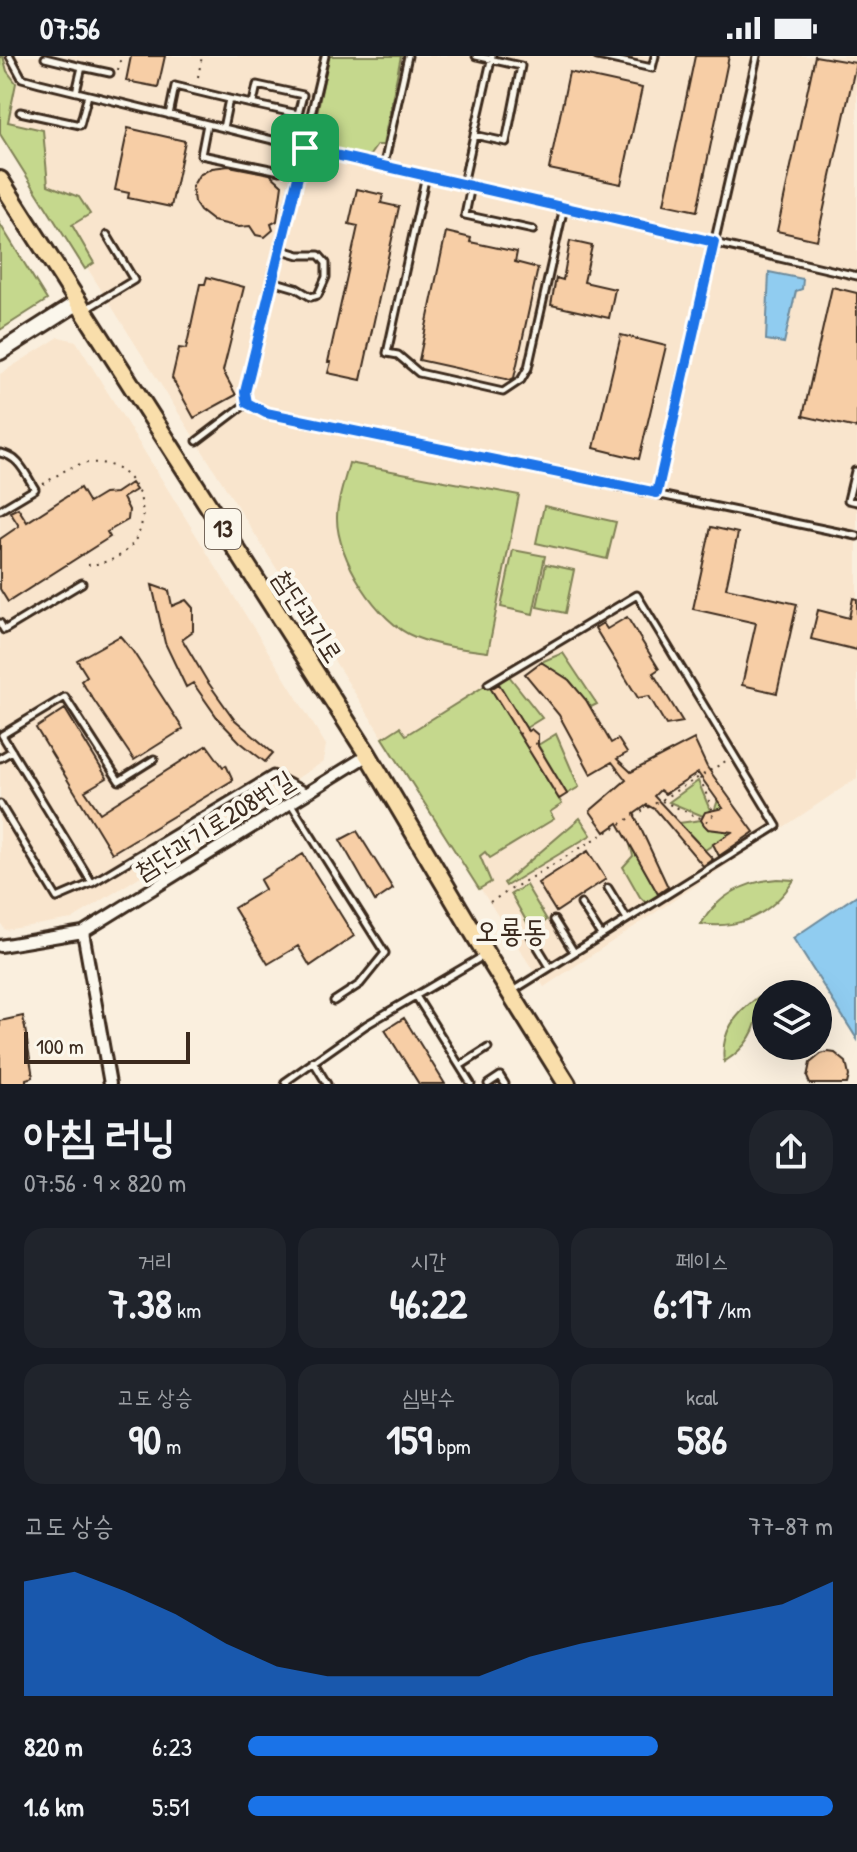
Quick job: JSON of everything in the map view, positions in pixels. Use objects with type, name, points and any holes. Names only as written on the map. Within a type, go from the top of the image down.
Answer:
[{"type":"main road","name":"첨단과기로","points":[[0,180],[79,308],[368,755],[567,1084]]},
{"type":"street","points":[[0,352],[79,308]]},
{"type":"street","name":"첨단과기로208번길","points":[[0,946],[83,932],[368,755]]},
{"type":"street","points":[[83,932],[110,1084]]},
{"type":"lane","points":[[10,56],[22,78],[305,148],[857,276]]},
{"type":"lane","points":[[247,403],[245,392],[325,56]]},
{"type":"lane","points":[[384,164],[408,56]]},
{"type":"lane","points":[[474,135],[506,142],[521,66],[476,56]]},
{"type":"lane","points":[[597,56],[652,68],[655,56]]},
{"type":"lane","points":[[657,493],[757,56]]},
{"type":"lane","points":[[45,58],[110,73]]},
{"type":"lane","points":[[463,184],[492,58]]},
{"type":"lane","points":[[76,92],[82,67]]},
{"type":"lane","points":[[169,115],[175,86],[298,114],[303,95],[257,85],[253,103]]},
{"type":"lane","points":[[20,112],[80,125],[88,95]]},
{"type":"lane","points":[[223,128],[229,99]]},
{"type":"lane","points":[[207,124],[201,155],[280,171]]},
{"type":"lane","points":[[426,175],[387,353],[398,355],[419,373],[503,392],[521,380],[528,368],[564,207]]},
{"type":"lane","points":[[471,186],[465,215],[533,230]]},
{"type":"lane","points":[[79,308],[134,280],[107,235]]},
{"type":"lane","points":[[272,281],[296,288],[311,297],[318,295],[326,277],[326,263],[319,255],[299,255],[279,249]]},
{"type":"lane","points":[[247,403],[266,413],[857,536]]},
{"type":"lane","points":[[197,441],[247,403]]},
{"type":"lane","points":[[0,453],[17,461],[35,489],[0,510]]},
{"type":"lane","points":[[857,471],[848,500],[857,502]]},
{"type":"lane","points":[[0,623],[2,632],[82,583]]},
{"type":"lane","points":[[488,684],[637,595],[777,826],[509,992]]},
{"type":"lane","points":[[92,883],[2,735],[65,697],[119,781],[154,759]]},
{"type":"lane","points":[[0,758],[12,751]]},
{"type":"lane","points":[[0,804],[57,898],[92,883],[273,774],[308,792]]},
{"type":"lane","points":[[290,803],[385,953],[360,984],[334,1001]]},
{"type":"lane","points":[[608,888],[627,919]]},
{"type":"lane","points":[[581,904],[601,935]]},
{"type":"lane","points":[[554,920],[574,952]]},
{"type":"lane","points":[[531,936],[550,967]]},
{"type":"lane","points":[[284,1083],[366,1025],[486,954]]},
{"type":"lane","points":[[416,996],[471,1084]]},
{"type":"lane","points":[[460,1066],[488,1048]]},
{"type":"lane","points":[[313,1061],[327,1084]]},
{"type":"lane","points":[[488,1084],[500,1076],[505,1084]]},
{"type":"path","points":[[110,73],[117,75],[121,56]]},
{"type":"path","points":[[198,77],[202,56]]},
{"type":"path","points":[[35,489],[73,466],[89,462],[106,464],[121,471],[133,483],[141,498],[143,515],[140,532],[132,546],[120,557],[88,565]]},
{"type":"path","points":[[519,734],[527,730]]},
{"type":"path","points":[[528,748],[537,743]]},
{"type":"path","points":[[490,902],[734,756]]},
{"type":"path","points":[[660,800],[707,821],[714,814],[700,777]]},
{"type":"shaded area","points":[[0,56],[857,56],[857,778],[544,987],[383,738],[0,129]]},
{"type":"shaded area","points":[[59,337],[76,341],[326,745],[323,762],[72,919],[5,930],[0,922],[0,374]]},
{"type":"green space","points":[[0,56],[3,56],[7,71],[16,83],[8,122],[43,130],[48,185],[79,197],[90,214],[72,225],[94,263],[85,269],[0,134]]},
{"type":"green space","points":[[329,56],[401,56],[383,145],[377,145],[365,157],[327,148],[313,132]]},
{"type":"green space","points":[[0,224],[47,300],[0,330]]},
{"type":"green space","points":[[349,463],[519,495],[488,652],[442,645],[415,637],[387,618],[362,587],[344,551],[337,517]]},
{"type":"green space","points":[[544,506],[616,522],[607,559],[536,543]]},
{"type":"green space","points":[[513,550],[545,556],[533,614],[501,607]]},
{"type":"green space","points":[[546,564],[574,570],[565,613],[537,607]]},
{"type":"green space","points":[[563,653],[597,704],[591,707],[569,680],[541,662]]},
{"type":"green space","points":[[509,676],[542,718],[526,728],[498,684]]},
{"type":"green space","points":[[488,684],[562,804],[550,812],[554,819],[490,858],[485,852],[480,856],[491,882],[479,889],[383,738],[400,727],[406,735]]},
{"type":"green space","points":[[556,734],[579,787],[567,794],[538,745]]},
{"type":"green space","points":[[698,781],[710,810],[703,816],[669,802]]},
{"type":"green space","points":[[718,800],[738,828],[705,850],[679,823],[701,820],[708,829]]},
{"type":"green space","points":[[580,818],[591,835],[506,886],[504,883]]},
{"type":"green space","points":[[630,844],[660,897],[646,903],[623,867],[633,856]]},
{"type":"green space","points":[[778,879],[794,880],[776,902],[755,917],[730,924],[701,924],[716,905],[734,891]]},
{"type":"green space","points":[[526,885],[547,920],[532,931],[511,894]]},
{"type":"green space","points":[[752,1002],[752,1032],[740,1049],[724,1062],[727,1033]]},
{"type":"water","points":[[769,272],[803,279],[802,289],[796,291],[784,343],[766,340]]},
{"type":"water","points":[[857,895],[857,1039],[832,1000],[832,980],[820,980],[793,938]]},
{"type":"building","points":[[131,56],[165,56],[158,87],[126,81]]},
{"type":"building","points":[[695,56],[729,56],[697,211],[664,204]]},
{"type":"building","points":[[815,56],[856,63],[817,240],[777,231]]},
{"type":"building","points":[[569,72],[642,88],[621,184],[549,169]]},
{"type":"building","points":[[128,128],[185,141],[171,207],[128,198],[129,193],[115,190]]},
{"type":"building","points":[[229,166],[270,174],[282,185],[277,221],[271,224],[273,230],[265,237],[256,235],[250,226],[239,227],[213,221],[194,202],[192,187],[199,175],[212,168]]},
{"type":"building","points":[[357,189],[383,195],[381,203],[399,207],[361,380],[328,373],[358,226],[349,224]]},
{"type":"building","points":[[446,232],[471,238],[470,242],[517,252],[515,262],[538,268],[514,378],[510,380],[419,360]]},
{"type":"building","points":[[570,241],[592,246],[584,282],[615,289],[609,318],[551,305],[556,278],[563,280]]},
{"type":"building","points":[[207,277],[244,287],[223,371],[236,395],[194,418],[172,378],[179,348],[186,349],[200,284],[205,284]]},
{"type":"building","points":[[832,287],[857,293],[857,428],[803,416]]},
{"type":"building","points":[[621,335],[666,346],[639,459],[594,448]]},
{"type":"building","points":[[131,483],[136,490],[123,498],[129,510],[128,520],[107,532],[110,537],[8,602],[0,589],[0,539],[19,526],[10,512],[18,508],[27,522],[80,488],[89,503],[104,494],[116,493]]},
{"type":"building","points":[[711,527],[738,533],[726,588],[797,604],[777,693],[742,685],[756,623],[693,609]]},
{"type":"building","points":[[152,585],[169,591],[172,606],[186,600],[193,608],[193,631],[182,639],[234,719],[273,753],[265,762],[219,720],[193,683],[186,687],[165,643]]},
{"type":"building","points":[[853,598],[857,599],[857,650],[811,639],[818,610],[849,618]]},
{"type":"building","points":[[627,617],[659,669],[653,673],[683,722],[666,725],[649,696],[638,698],[595,628],[603,623],[607,629]]},
{"type":"building","points":[[120,636],[183,729],[134,760],[81,681],[87,676],[77,660]]},
{"type":"building","points":[[541,662],[569,680],[586,700],[611,743],[618,739],[627,753],[617,759],[631,772],[694,739],[707,767],[754,832],[719,856],[713,844],[732,832],[708,829],[701,820],[705,812],[723,808],[698,773],[665,794],[660,790],[654,796],[713,859],[703,866],[656,810],[647,805],[634,814],[668,887],[658,894],[618,823],[605,832],[590,811],[626,780],[612,762],[591,774],[559,715],[525,674]]},
{"type":"building","points":[[499,684],[528,731],[531,729],[538,735],[538,746],[567,794],[559,799],[491,689]]},
{"type":"building","points":[[65,709],[107,778],[85,791],[100,813],[207,745],[223,767],[226,765],[233,780],[112,853],[36,728]]},
{"type":"building","points":[[357,831],[393,889],[375,901],[340,840]]},
{"type":"building","points":[[588,851],[606,879],[556,912],[538,883]]},
{"type":"building","points":[[303,854],[354,936],[310,966],[298,946],[268,964],[234,908],[265,889],[260,880]]},
{"type":"building","points":[[23,1016],[33,1077],[26,1079],[26,1084],[0,1084],[0,1021]]},
{"type":"building","points":[[404,1018],[445,1084],[419,1084],[385,1030]]},
{"type":"building","points":[[832,1053],[835,1053],[846,1062],[847,1084],[810,1084],[807,1077],[814,1060],[832,1060]]},
{"type":"district","name":"오룡동","points":[[511,931]]},
{"type":"route","points":[[305,148],[714,242],[657,493],[266,413],[247,403],[245,392],[305,148]]}]
